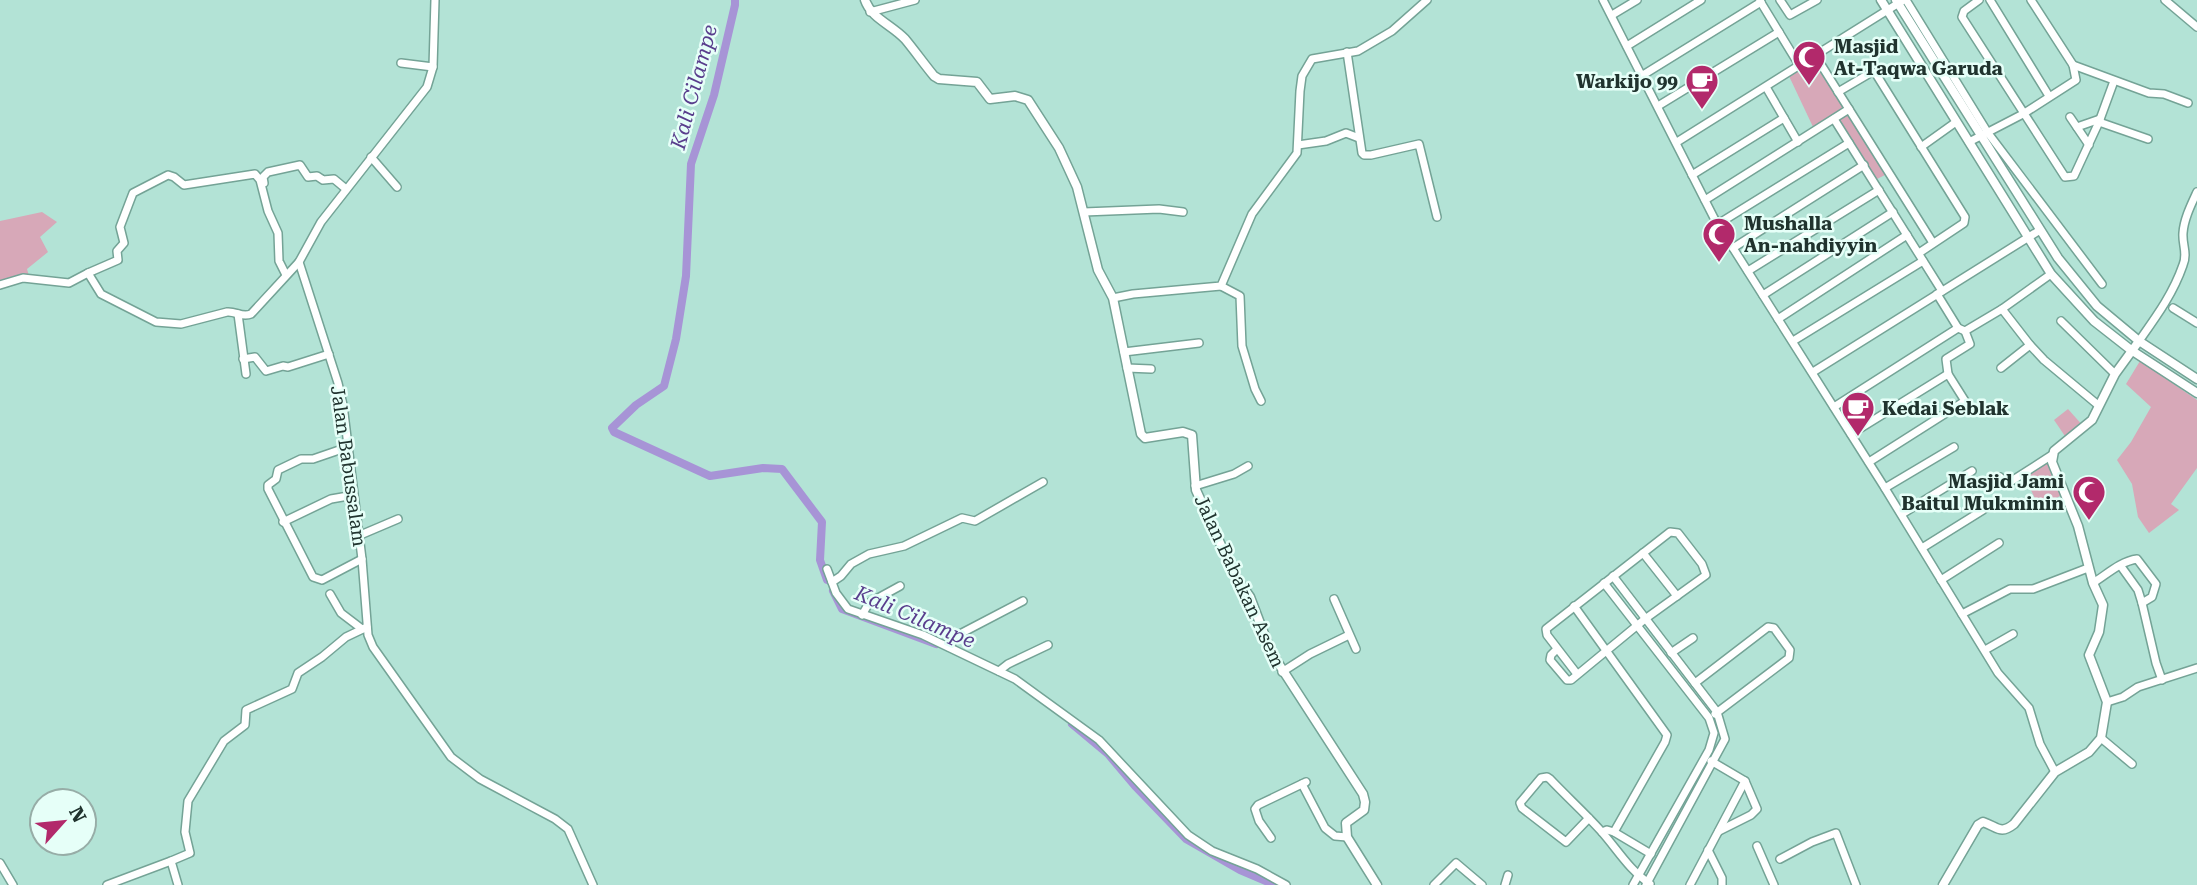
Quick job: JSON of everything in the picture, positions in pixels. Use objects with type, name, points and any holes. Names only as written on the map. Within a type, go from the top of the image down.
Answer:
[{"type":"street","points":[[88,273],[101,294],[156,322],[181,324],[227,312],[246,316],[251,314],[299,262],[321,222],[427,87],[433,67],[435,0]]},
{"type":"street","points":[[865,0],[870,12],[915,0]]},
{"type":"street","points":[[1221,286],[1252,214],[1297,153],[1300,91],[1302,76],[1307,67],[1316,56],[1358,51],[1392,31],[1427,0]]},
{"type":"street","points":[[1603,0],[1718,224],[1902,514],[1998,673],[2029,708],[2040,744],[2055,772]]},
{"type":"street","points":[[1612,15],[1637,0]]},
{"type":"street","points":[[1627,46],[1701,0]]},
{"type":"street","points":[[1780,0],[1790,15],[1817,0]]},
{"type":"street","points":[[1881,0],[2051,274],[2094,321],[2131,350],[2197,393]]},
{"type":"street","points":[[1979,0],[1964,11],[1962,17],[2065,177],[2074,176],[2100,120],[2113,81]]},
{"type":"street","points":[[1990,0],[2049,96]]},
{"type":"street","points":[[2031,0],[2073,65],[2076,80]]},
{"type":"street","points":[[1643,75],[1761,1],[1799,65]]},
{"type":"street","points":[[1677,142],[1901,1],[1985,135],[2057,258],[2097,306],[2139,341],[2197,379]]},
{"type":"street","points":[[2168,1],[2197,27]]},
{"type":"street","name":"Jalan Babakan Asem","points":[[870,12],[897,32],[939,79],[977,82],[990,99],[1015,96],[1028,100],[1069,166],[1098,270],[1112,298],[1142,437],[1183,432],[1192,435],[1195,486],[1234,574],[1250,597],[1270,652],[1363,794],[1364,810],[1346,823],[1346,837]]},
{"type":"street","points":[[1658,106],[1779,32]]},
{"type":"street","points":[[1347,52],[1362,153],[1366,156],[1419,144],[1437,217]]},
{"type":"street","points":[[1815,55],[1933,243]]},
{"type":"street","points":[[401,63],[433,67]]},
{"type":"street","points":[[2073,65],[2113,81],[2188,103]]},
{"type":"street","points":[[1969,142],[2094,72]]},
{"type":"street","points":[[1838,92],[1869,73],[1876,74],[1966,220],[1919,253]]},
{"type":"street","points":[[1766,87],[1798,142]]},
{"type":"street","points":[[1705,200],[1849,109]]},
{"type":"street","points":[[2070,117],[2089,145]]},
{"type":"street","points":[[1692,175],[1784,118]]},
{"type":"street","points":[[1834,118],[1919,253],[1970,344],[1946,359],[1948,374],[1965,401],[1869,462]]},
{"type":"street","points":[[2077,127],[2100,120],[2148,139]]},
{"type":"street","points":[[1921,147],[1956,122]]},
{"type":"street","points":[[1298,145],[1326,141],[1346,133],[1359,138]]},
{"type":"street","points":[[1985,135],[2102,284]]},
{"type":"street","points":[[1718,224],[1849,143]]},
{"type":"street","points":[[371,157],[397,187]]},
{"type":"street","points":[[270,200],[263,179],[265,174],[296,165],[302,166],[308,177],[334,180],[346,189]]},
{"type":"street","points":[[1733,248],[1864,165]]},
{"type":"street","points":[[0,285],[23,278],[69,283],[118,260],[117,251],[124,243],[120,227],[133,192],[168,175],[184,185],[256,174],[269,215],[278,233],[279,261],[286,275]]},
{"type":"street","points":[[1748,271],[1879,190]]},
{"type":"street","points":[[2000,477],[2005,482],[2010,482],[2052,455],[2097,413],[2098,405],[2115,374],[2166,304],[2183,266],[2186,255],[2182,236],[2184,222],[2197,192]]},
{"type":"street","points":[[1084,212],[1159,209],[1183,212]]},
{"type":"street","points":[[1763,295],[1893,212]]},
{"type":"street","points":[[1813,372],[2040,230]]},
{"type":"street","points":[[1778,319],[1907,236]]},
{"type":"street","points":[[1793,341],[1923,261]]},
{"type":"street","name":"Jalan Babussalam","points":[[299,262],[343,405],[362,559],[365,628],[373,647],[446,751],[480,779],[541,811],[568,829],[593,885]]},
{"type":"street","points":[[1835,407],[1962,330],[2002,309],[2051,274]]},
{"type":"street","points":[[1112,298],[1221,286],[1240,296],[1242,346],[1261,401]]},
{"type":"street","points":[[2173,308],[2197,323]]},
{"type":"street","points":[[2002,309],[2029,345],[2069,383],[2080,388],[2098,405]]},
{"type":"street","points":[[238,314],[246,374]]},
{"type":"street","points":[[2061,321],[2115,374]]},
{"type":"street","points":[[1124,352],[1199,343]]},
{"type":"street","points":[[2001,368],[2029,345]]},
{"type":"street","points":[[243,359],[255,358],[266,371],[283,366],[288,368],[329,354]]},
{"type":"street","points":[[1127,368],[1151,369]]},
{"type":"street","points":[[1851,434],[1948,374]]},
{"type":"street","points":[[348,447],[301,459],[278,470],[276,479],[267,486],[309,574],[316,580],[362,559]]},
{"type":"street","points":[[1885,488],[1954,447]]},
{"type":"street","points":[[1943,885],[1978,825],[1983,822],[2000,830],[2007,830],[2055,772],[2089,752],[2101,738],[2107,702],[2089,655],[2099,632],[2103,610],[2088,568],[2078,526],[2053,467],[2052,455]]},
{"type":"street","points":[[1195,486],[1248,466]]},
{"type":"street","points":[[1902,514],[1972,471]]},
{"type":"street","points":[[832,582],[851,564],[869,554],[904,546],[962,517],[975,521],[1043,482]]},
{"type":"street","points":[[284,522],[331,499],[354,495]]},
{"type":"street","points":[[1922,548],[1983,510]]},
{"type":"street","points":[[358,536],[398,519]]},
{"type":"street","points":[[1557,649],[1550,660],[1567,680],[1571,680],[1638,625],[1706,575],[1678,533],[1672,532],[1643,553],[1546,629],[1547,635],[1577,674]]},
{"type":"street","points":[[1941,580],[2000,543]]},
{"type":"street","points":[[1643,553],[1677,596]]},
{"type":"street","points":[[2093,583],[2120,565],[2137,559],[2155,584],[2152,597],[2143,603]]},
{"type":"street","points":[[2120,565],[2138,590],[2143,603],[2162,680]]},
{"type":"street","points":[[1962,614],[2010,589],[2033,589],[2088,568]]},
{"type":"street","points":[[827,569],[845,607],[949,647],[1015,679],[1099,740],[1188,835],[1212,851],[1257,869],[1286,885]]},
{"type":"street","points":[[1589,818],[1566,842],[1522,808],[1520,803],[1545,776],[1589,818],[1638,876],[1648,884],[1725,739],[1717,712],[1613,576]]},
{"type":"street","points":[[1604,583],[1709,718],[1714,733],[1705,757],[1633,885]]},
{"type":"street","points":[[862,615],[869,603],[900,586]]},
{"type":"street","points":[[330,594],[341,613],[365,628]]},
{"type":"street","points":[[1334,599],[1356,649]]},
{"type":"street","points":[[949,647],[958,635],[1023,601]]},
{"type":"street","points":[[1574,606],[1665,731],[1667,738],[1614,832]]},
{"type":"street","points":[[1695,683],[1768,627],[1774,628],[1790,650],[1791,655],[1709,718]]},
{"type":"street","points":[[107,885],[190,853],[185,832],[188,801],[225,741],[245,725],[246,710],[290,690],[298,673],[323,657],[346,637],[365,628]]},
{"type":"street","points":[[1985,650],[2013,634]]},
{"type":"street","points":[[1282,672],[1310,654],[1349,635]]},
{"type":"street","points":[[1671,653],[1693,638]]},
{"type":"street","points":[[999,671],[1048,645]]},
{"type":"street","points":[[2107,702],[2122,698],[2131,690],[2197,668]]},
{"type":"street","points":[[2101,738],[2132,764]]},
{"type":"street","points":[[1705,757],[1745,781],[1756,811],[1719,831]]},
{"type":"street","points":[[1690,885],[1745,781]]},
{"type":"street","points":[[1271,838],[1259,821],[1255,809],[1258,805],[1304,783],[1325,828],[1335,836],[1346,837],[1377,885]]},
{"type":"street","points":[[1602,832],[1614,832],[1651,854]]},
{"type":"street","points":[[1780,859],[1812,842],[1836,834],[1856,885]]},
{"type":"street","points":[[1757,846],[1774,885]]},
{"type":"street","points":[[1708,850],[1722,878],[1722,885]]},
{"type":"street","points":[[170,861],[177,885]]},
{"type":"street","points":[[0,863],[13,885]]},
{"type":"street","points":[[1434,885],[1455,863],[1482,885]]},
{"type":"street","points":[[1505,885],[1507,875]]},
{"type":"shaded area","points":[[1814,58],[1846,109],[1814,129],[1788,74]]},
{"type":"shaded area","points":[[1849,110],[1889,173],[1875,180],[1835,118]]},
{"type":"shaded area","points":[[42,212],[57,222],[40,237],[48,252],[27,269],[31,283],[18,281],[0,287],[0,221]]},
{"type":"shaded area","points":[[2140,361],[2197,400],[2197,468],[2171,504],[2179,510],[2149,533],[2138,517],[2132,484],[2117,460],[2151,407],[2126,384]]},
{"type":"shaded area","points":[[2068,409],[2084,427],[2067,439],[2054,420]]},
{"type":"shaded area","points":[[2050,457],[2062,495],[2039,507],[2022,471],[2039,459]]},
{"type":"waterway","name":"Kali Cilampe","points":[[735,0],[714,95],[691,164],[686,276],[676,339],[664,386],[636,405],[612,428],[614,432],[710,476],[763,468],[782,469],[822,522],[820,560],[827,580]]},
{"type":"waterway","name":"Kali Cilampe","points":[[833,591],[842,609],[936,644]]},
{"type":"waterway","name":"Kali Cilampe","points":[[1072,724],[1108,754],[1186,839],[1240,870],[1275,885]]},
{"type":"place","name":"Masjid At-Taqwa Garuda","points":[[1809,87]]},
{"type":"place","name":"Warkijo 99","points":[[1702,111]]},
{"type":"place","name":"Mushalla An-nahdiyyin","points":[[1719,264]]},
{"type":"place","name":"Kedai Seblak","points":[[1858,438]]},
{"type":"place","name":"Masjid Jami Baitul Mukminin","points":[[2089,522]]}]
